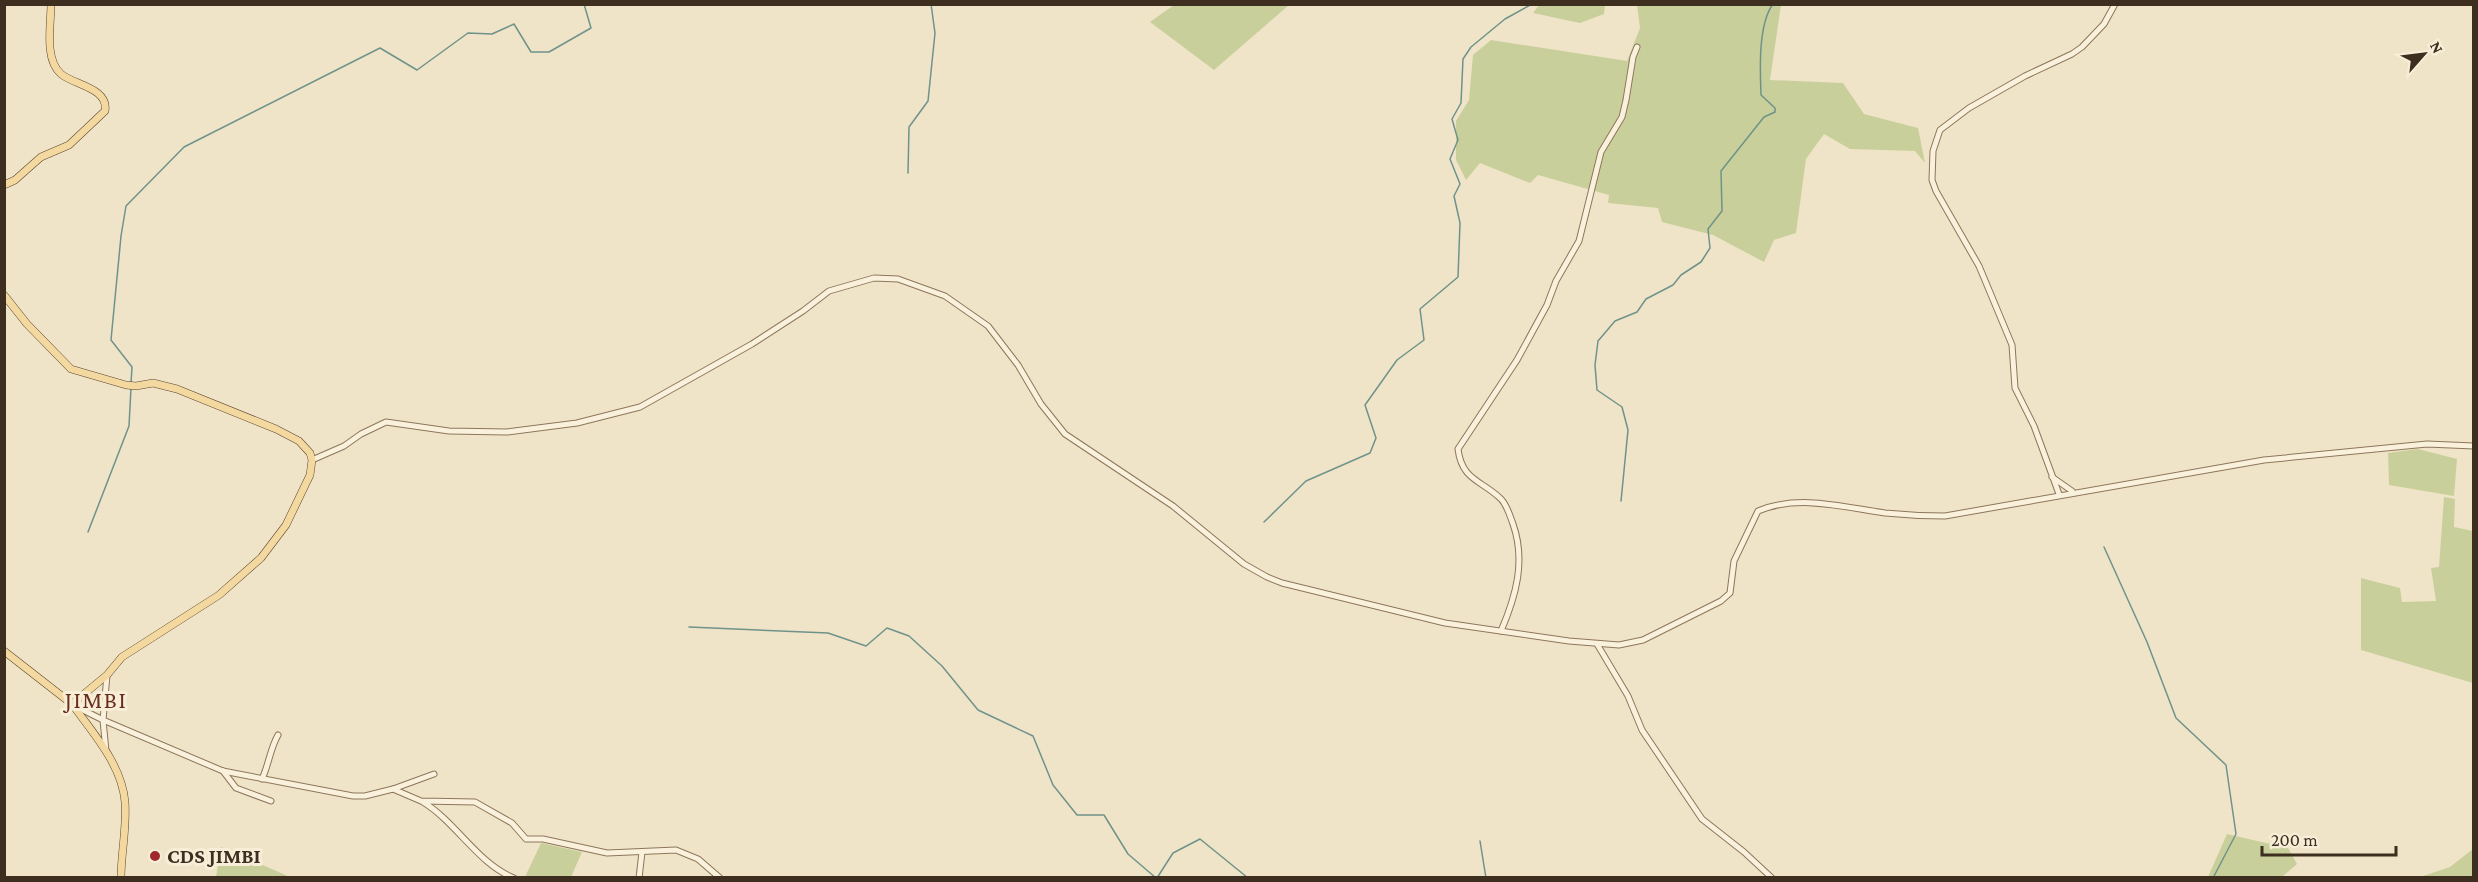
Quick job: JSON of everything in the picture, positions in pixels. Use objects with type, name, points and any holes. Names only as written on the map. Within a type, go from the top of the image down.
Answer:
[{"type":"main road","points":[[4,185],[15,180],[40,157],[69,145],[105,111],[101,97],[63,76],[56,68],[51,47],[51,4]]},
{"type":"main road","points":[[4,295],[20,316],[71,369],[126,385],[153,383],[177,388],[276,429],[298,441],[310,453],[312,460],[310,475],[286,525],[261,558],[219,595],[122,657],[107,675],[72,704]]},
{"type":"main road","points":[[4,651],[72,704],[106,751],[119,777],[125,801],[121,878]]},
{"type":"street","points":[[2059,494],[2034,426],[2015,388],[2012,345],[1979,266],[1936,191],[1932,180],[1933,151],[1940,130],[1969,108],[2082,47],[2104,24],[2115,4]]},
{"type":"street","points":[[1501,631],[1514,598],[1519,574],[1517,535],[1504,502],[1462,467],[1458,449],[1516,360],[1579,241],[1601,152],[1622,117],[1636,47]]},
{"type":"street","points":[[312,460],[344,446],[360,434],[386,422],[449,431],[507,432],[577,423],[640,407],[752,344],[829,291],[874,278],[898,279],[945,296],[988,326],[1018,365],[1041,404],[1065,434],[1173,506],[1244,564],[1267,577],[1292,586],[1434,620],[1597,644],[1619,645],[1643,640],[1721,601],[1730,593],[1734,561],[1740,544],[1758,511],[1776,504],[1813,502],[1918,516],[1945,516],[2059,494],[2264,460],[2427,444],[2474,446]]},
{"type":"street","points":[[2052,477],[2074,492]]},
{"type":"street","points":[[1597,644],[1628,696],[1642,730],[1701,819],[1744,852],[1772,878]]},
{"type":"street","points":[[106,751],[103,720],[107,675]]},
{"type":"street","points":[[72,704],[103,720],[223,771],[262,779],[305,785],[353,796],[365,796],[393,789],[434,774]]},
{"type":"street","points":[[262,779],[278,735]]},
{"type":"street","points":[[223,771],[236,788],[271,801]]},
{"type":"street","points":[[393,789],[421,801],[445,817],[495,867],[514,878]]},
{"type":"street","points":[[421,801],[476,802],[512,823],[526,839],[543,839],[607,853],[676,850],[698,859],[720,878]]},
{"type":"street","points":[[639,878],[642,852]]},
{"type":"green space","points":[[1174,5],[1289,5],[1214,70],[1150,22]]},
{"type":"green space","points":[[1539,5],[1605,5],[1604,14],[1580,23],[1533,13]]},
{"type":"green space","points":[[1637,5],[1781,5],[1770,80],[1843,83],[1864,114],[1918,128],[1925,163],[1915,151],[1850,149],[1824,134],[1806,159],[1796,233],[1774,240],[1764,262],[1713,235],[1662,222],[1658,208],[1608,203],[1609,195],[1538,175],[1530,183],[1480,163],[1466,180],[1456,160],[1456,121],[1469,100],[1473,55],[1491,40],[1627,61],[1640,28]]},
{"type":"green space","points":[[2418,449],[2457,459],[2454,496],[2389,485],[2388,453]]},
{"type":"green space","points":[[2444,497],[2455,499],[2454,527],[2473,531],[2473,683],[2361,650],[2361,578],[2400,588],[2402,602],[2436,601],[2431,568],[2439,567]]},
{"type":"green space","points":[[2227,834],[2288,848],[2297,864],[2282,877],[2208,877]]},
{"type":"green space","points":[[541,843],[582,852],[571,877],[525,877]]},
{"type":"green space","points":[[221,847],[290,877],[216,877]]},
{"type":"green space","points":[[2473,849],[2473,877],[2420,877],[2450,867]]},
{"type":"waterway","points":[[131,383],[132,367],[111,340],[126,206],[184,147],[380,48],[417,70],[468,33],[492,34],[514,24],[531,52],[549,52],[591,28],[584,4]]},
{"type":"waterway","points":[[908,173],[909,127],[928,101],[935,33],[931,4]]},
{"type":"waterway","points":[[1264,522],[1306,481],[1370,453],[1376,438],[1365,405],[1397,360],[1424,340],[1420,309],[1458,277],[1460,223],[1454,196],[1460,184],[1450,159],[1458,140],[1452,119],[1461,103],[1463,59],[1471,47],[1505,19],[1532,4]]},
{"type":"waterway","points":[[1621,501],[1628,430],[1622,407],[1597,390],[1595,365],[1598,341],[1615,321],[1637,312],[1646,299],[1673,285],[1681,275],[1701,262],[1710,248],[1708,229],[1722,211],[1721,171],[1764,117],[1775,112],[1775,108],[1761,95],[1760,73],[1762,35],[1773,4]]},
{"type":"waterway","points":[[88,532],[129,426],[131,388]]},
{"type":"waterway","points":[[2104,547],[2147,642],[2176,718],[2226,765],[2236,834],[2213,878]]},
{"type":"waterway","points":[[689,627],[828,633],[866,646],[887,628],[909,636],[942,666],[978,710],[1033,736],[1053,785],[1077,815],[1104,815],[1128,854],[1156,878]]},
{"type":"waterway","points":[[1157,878],[1173,853],[1200,839],[1248,878]]},
{"type":"waterway","points":[[1480,841],[1486,878]]},
{"type":"place","name":"CDS JIMBI","points":[[155,856]]},
{"type":"district","name":"JIMBI","points":[[96,699]]}]
